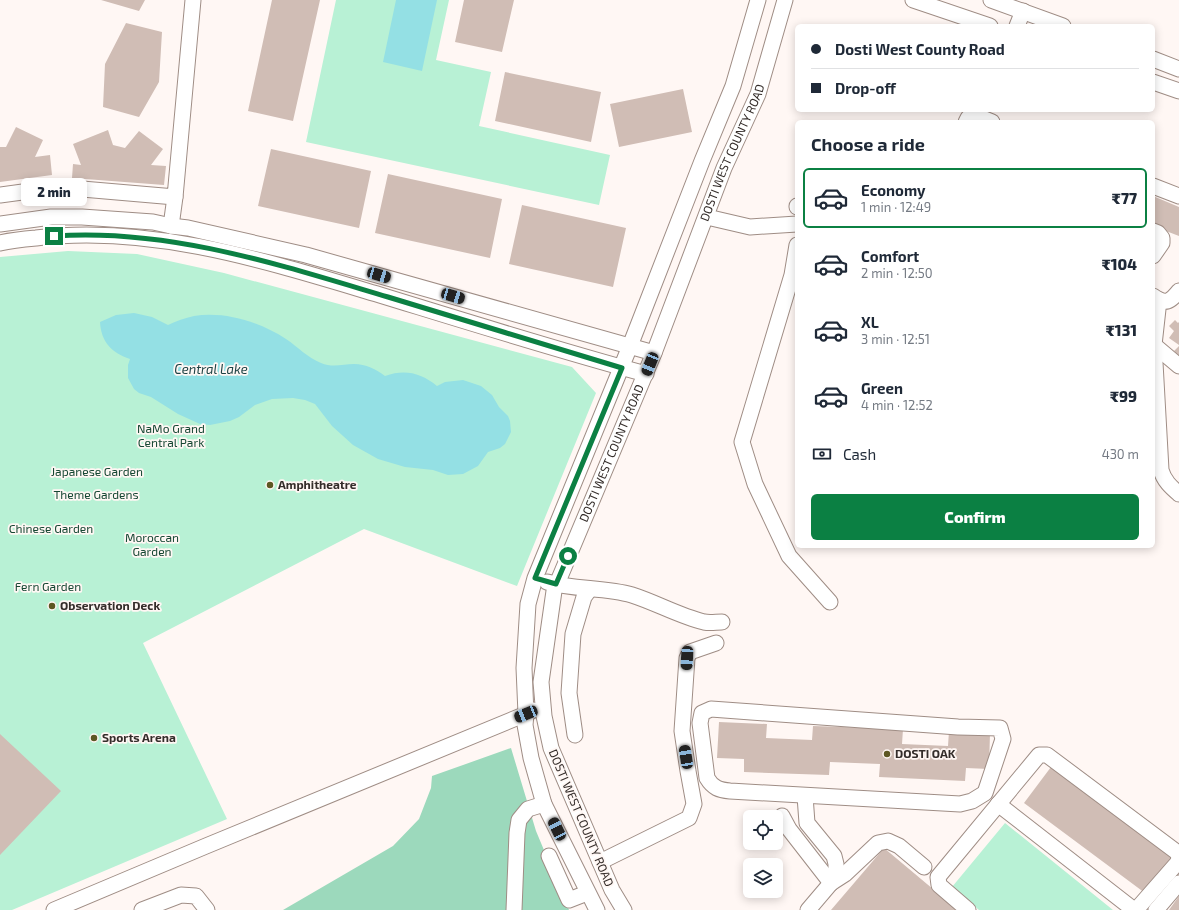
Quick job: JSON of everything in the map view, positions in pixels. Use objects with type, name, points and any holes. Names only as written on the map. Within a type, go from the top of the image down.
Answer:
[{"type":"street","points":[[171,226],[193,0]]},
{"type":"street","name":"DOSTI WEST COUNTY ROAD","points":[[597,910],[587,893],[544,804],[531,758],[525,725],[524,668],[528,604],[535,578],[622,368],[702,161],[733,86],[758,0]]},
{"type":"street","name":"DOSTI WEST COUNTY ROAD","points":[[624,910],[612,890],[551,748],[544,716],[542,682],[554,591],[646,374],[707,217],[724,168],[758,94],[785,0]]},
{"type":"street","points":[[913,0],[984,24]]},
{"type":"street","points":[[991,0],[1058,24]]},
{"type":"street","points":[[1018,24],[1023,11]]},
{"type":"street","points":[[1155,60],[1179,69]]},
{"type":"street","points":[[1155,83],[1179,91]]},
{"type":"street","points":[[967,120],[972,114],[987,120]]},
{"type":"street","points":[[702,161],[724,168]]},
{"type":"street","points":[[0,195],[59,187],[174,197]]},
{"type":"street","points":[[1155,187],[1179,196]]},
{"type":"street","points":[[0,224],[51,217],[90,217],[153,222],[188,228],[306,254],[654,353]]},
{"type":"street","points":[[51,217],[54,236]]},
{"type":"street","points":[[707,217],[750,227],[795,224]]},
{"type":"street","points":[[186,243],[188,228]]},
{"type":"street","points":[[1155,232],[1162,238],[1162,243],[1155,253]]},
{"type":"street","points":[[0,243],[83,234],[141,237],[186,243],[299,271],[646,374]]},
{"type":"street","points":[[299,271],[306,254]]},
{"type":"street","points":[[795,257],[792,275],[742,442],[755,484],[789,556],[830,602]]},
{"type":"street","points":[[1155,322],[1156,298],[1166,302],[1170,301],[1179,291]]},
{"type":"street","points":[[1155,346],[1179,366]]},
{"type":"street","points":[[1155,363],[1161,470],[1163,478],[1172,489],[1179,494]]},
{"type":"street","points":[[535,578],[556,584],[608,590],[632,595],[683,616],[705,622],[722,622]]},
{"type":"street","points":[[575,735],[569,693],[573,634],[584,597],[590,589]]},
{"type":"street","points":[[600,862],[689,818],[694,804],[682,731],[687,658],[690,652],[716,643]]},
{"type":"street","points":[[54,910],[526,714],[543,704]]},
{"type":"street","points":[[711,708],[958,727],[1000,728],[1003,739],[985,793],[972,801],[960,804],[805,796],[730,791],[716,788],[710,783],[708,778],[700,723],[702,712],[711,708]]},
{"type":"street","points":[[968,910],[939,885],[938,877],[998,804],[1039,755],[1047,755],[1178,853],[1179,861],[1135,910],[998,804]]},
{"type":"street","points":[[805,796],[807,823],[834,856],[836,864],[836,874],[831,883],[808,910]]},
{"type":"street","points":[[514,910],[517,833],[519,820],[528,809],[544,804]]},
{"type":"street","points":[[783,818],[789,829],[831,883]]},
{"type":"street","points":[[831,883],[845,874],[878,843],[888,841],[899,846],[924,867]]},
{"type":"street","points":[[549,856],[571,905],[587,893]]},
{"type":"street","points":[[1156,910],[1179,883]]},
{"type":"street","points":[[142,910],[181,895],[196,896],[207,910]]},
{"type":"green space","points":[[336,0],[449,0],[436,60],[491,72],[479,126],[610,155],[599,205],[306,142]]},
{"type":"green space","name":"NaMo Grand Central Park","points":[[68,251],[137,254],[224,273],[572,367],[596,393],[517,586],[364,529],[143,643],[227,819],[12,910],[0,910],[0,257]]},
{"type":"green space","points":[[511,748],[536,831],[569,910],[283,910],[393,846],[419,819],[431,788],[432,776]]},
{"type":"green space","points":[[1005,823],[1113,910],[979,910],[952,887]]},
{"type":"water","points":[[396,0],[437,0],[422,71],[383,62]]},
{"type":"water","name":"Central Lake","points":[[134,313],[152,317],[168,325],[194,316],[206,315],[218,315],[242,319],[276,333],[316,361],[325,364],[334,366],[354,364],[363,365],[374,369],[385,376],[399,373],[419,375],[437,386],[445,382],[463,380],[481,386],[492,395],[499,407],[508,416],[511,432],[505,444],[500,448],[488,452],[478,466],[463,474],[448,475],[433,470],[405,467],[378,459],[353,445],[332,426],[315,404],[305,400],[293,398],[272,399],[255,405],[239,417],[230,421],[210,425],[200,424],[178,414],[151,397],[139,393],[134,389],[128,378],[128,365],[130,359],[118,354],[105,341],[100,322],[116,315]]},
{"type":"building","points":[[101,0],[145,0],[139,11]]},
{"type":"building","points":[[272,0],[320,0],[293,121],[248,111]]},
{"type":"building","points":[[464,0],[514,0],[502,52],[455,42]]},
{"type":"building","points":[[126,23],[162,32],[159,82],[139,117],[103,107],[105,64]]},
{"type":"building","points":[[505,72],[601,92],[591,142],[495,121]]},
{"type":"building","points":[[683,89],[692,132],[619,147],[610,104]]},
{"type":"building","points":[[16,127],[43,140],[35,157],[50,155],[52,175],[0,182],[0,147],[6,147]]},
{"type":"building","points":[[108,130],[113,145],[125,148],[139,131],[163,149],[151,165],[166,166],[164,185],[72,178],[73,164],[81,165],[73,144]]},
{"type":"building","points":[[271,149],[371,171],[359,228],[258,206]]},
{"type":"building","points":[[388,174],[502,199],[490,258],[375,233]]},
{"type":"building","points":[[1155,197],[1179,207],[1179,236],[1155,227]]},
{"type":"building","points":[[522,205],[626,228],[613,287],[509,264]]},
{"type":"building","points":[[1175,320],[1178,323],[1179,322],[1179,345],[1169,338],[1174,331],[1169,326]]},
{"type":"building","points":[[1179,346],[1179,356],[1174,351]]},
{"type":"building","points":[[719,722],[767,724],[766,738],[812,740],[813,726],[903,729],[902,744],[948,746],[949,731],[990,733],[989,769],[966,768],[965,781],[879,777],[880,764],[830,762],[829,775],[744,772],[744,759],[717,758]]},
{"type":"building","points":[[0,734],[61,791],[0,855]]},
{"type":"building","points":[[1051,767],[1172,857],[1145,893],[1024,803]]},
{"type":"building","points":[[884,848],[958,910],[831,910]]},
{"type":"building","points":[[1179,896],[1179,910],[1169,910]]},
{"type":"place","name":"Amphitheatre","points":[[270,485]]},
{"type":"place","name":"Observation Deck","points":[[52,606]]},
{"type":"place","name":"Sports Arena","points":[[94,738]]},
{"type":"place","name":"DOSTI OAK","points":[[887,754]]},
{"type":"route","points":[[54,236],[83,234],[141,237],[186,243],[299,271],[622,368],[535,578],[556,584],[568,556]]},
{"type":"park label","name":"Japanese Garden","points":[[97,472]]},
{"type":"park label","name":"Theme Gardens","points":[[96,495]]},
{"type":"park label","name":"Chinese Garden","points":[[51,529]]},
{"type":"park label","name":"Moroccan Garden","points":[[152,545]]},
{"type":"park label","name":"Fern Garden","points":[[48,587]]}]
